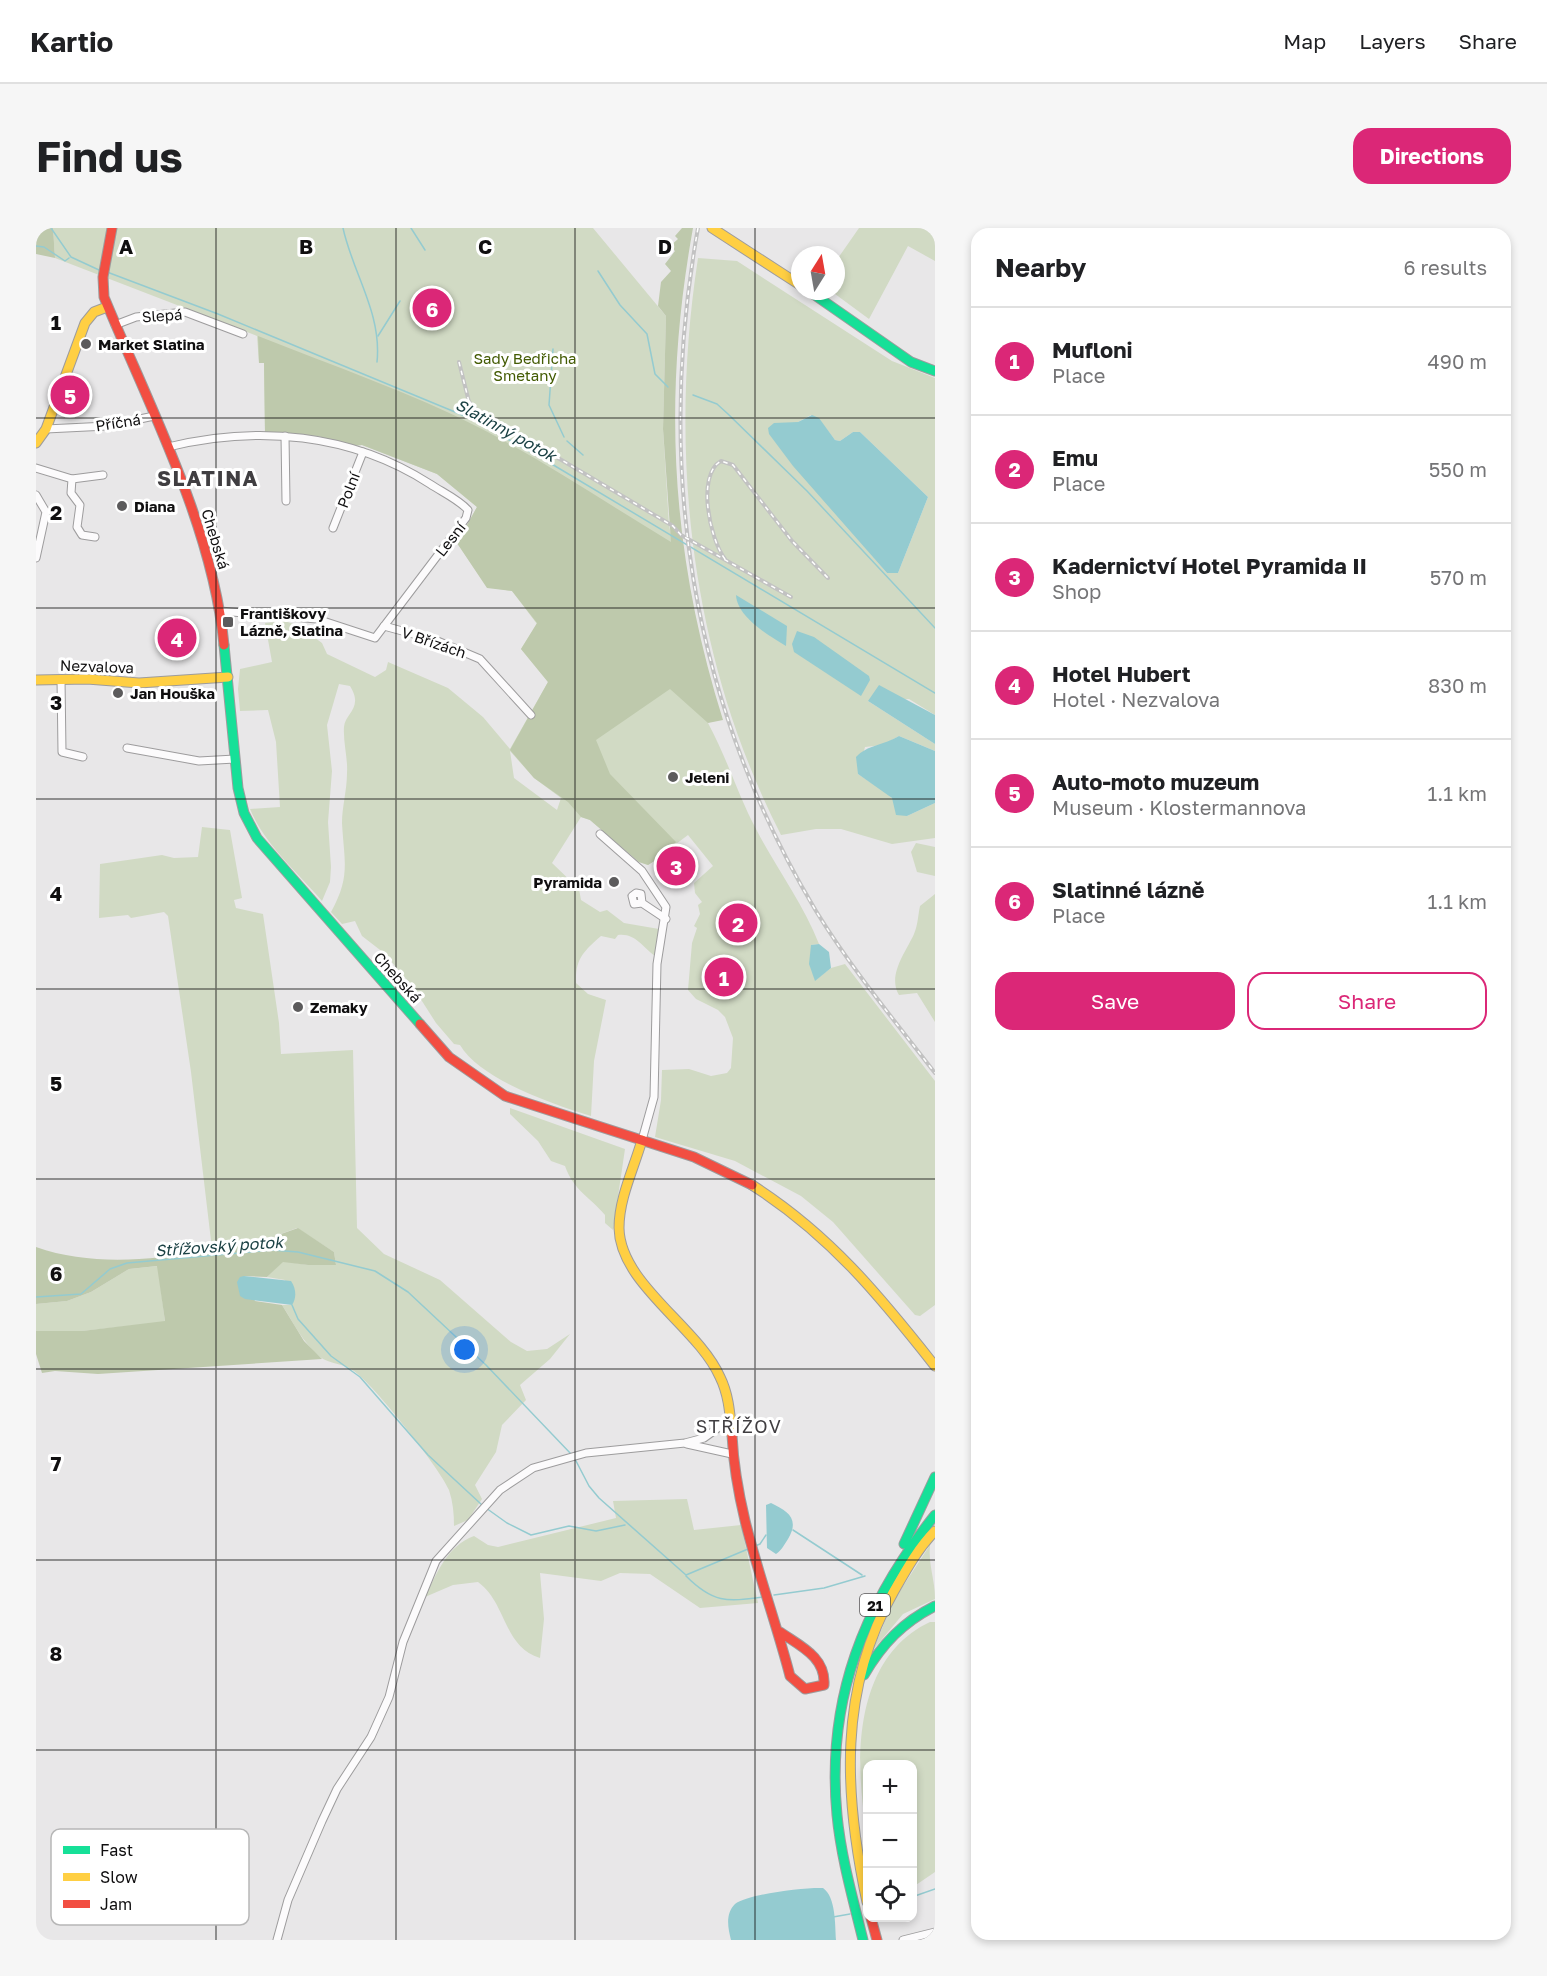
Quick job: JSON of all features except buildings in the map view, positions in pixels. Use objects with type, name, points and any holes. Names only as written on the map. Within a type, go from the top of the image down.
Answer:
[{"type":"main road","name":"Chebská","points":[[112,228],[103,277],[107,307],[168,447],[205,551],[220,610],[244,813],[257,838],[449,1057],[501,1095],[555,1115],[642,1140],[714,1166],[765,1191],[802,1216],[864,1276],[935,1366]]},
{"type":"main road","points":[[712,228],[791,279]]},
{"type":"main road","points":[[822,300],[911,362],[935,371]]},
{"type":"main road","points":[[36,443],[46,429],[88,317],[107,307]]},
{"type":"main road","name":"Nezvalova","points":[[36,680],[139,683],[228,677]]},
{"type":"main road","points":[[642,1140],[620,1224],[622,1246],[643,1280],[714,1365],[727,1395],[736,1489],[755,1559],[780,1632],[790,1676],[796,1685],[806,1691],[814,1691],[824,1685],[826,1674],[821,1663],[780,1632]]},
{"type":"main road","points":[[886,1582],[935,1477]]},
{"type":"main road","name":"21","points":[[856,1940],[836,1797],[839,1716],[855,1649],[886,1582],[935,1515]]},
{"type":"main road","name":"21","points":[[863,1883],[848,1798],[847,1755],[855,1695],[866,1652],[894,1588],[935,1530]]},
{"type":"main road","name":"21","points":[[855,1695],[886,1640],[902,1624],[935,1606]]},
{"type":"main road","points":[[849,1883],[863,1940]]},
{"type":"main road","points":[[872,1922],[877,1939]]},
{"type":"street","name":"Slepá","points":[[115,325],[136,317],[185,312],[243,334]]},
{"type":"street","name":"Příčná","points":[[46,429],[107,426],[154,416]]},
{"type":"street","name":"Lesní","points":[[168,447],[220,438],[285,436],[316,439],[363,452],[414,473],[468,510],[466,518],[384,626]]},
{"type":"street","points":[[285,436],[286,501]]},
{"type":"street","name":"Polní","points":[[333,528],[363,452]]},
{"type":"street","points":[[36,468],[72,479],[103,475]]},
{"type":"street","points":[[72,479],[71,493],[80,505],[78,528],[82,535],[95,537]]},
{"type":"street","points":[[36,495],[46,512],[36,558]]},
{"type":"street","points":[[220,610],[317,619],[375,638],[384,626]]},
{"type":"street","name":"V Břízách","points":[[384,626],[435,640],[480,659],[531,715]]},
{"type":"street","points":[[61,679],[62,752],[83,757]]},
{"type":"street","points":[[127,748],[199,761],[236,759]]},
{"type":"street","points":[[600,834],[642,871],[664,904],[666,919],[657,964],[654,1097],[642,1140]]},
{"type":"street","points":[[642,903],[666,919]]},
{"type":"street","points":[[278,1940],[288,1900],[322,1821],[337,1789],[371,1737],[389,1696],[403,1642],[436,1561],[444,1549],[500,1490],[533,1468],[586,1453],[685,1443],[704,1438],[729,1420]]},
{"type":"street","points":[[685,1443],[732,1454]]},
{"type":"street","points":[[903,1940],[935,1932]]},
{"type":"green space","points":[[36,228],[53,228],[55,258],[36,254]]},
{"type":"green space","name":"Sady Bedřicha Smetany","points":[[53,228],[593,228],[666,316],[663,429],[669,525],[708,723],[756,829],[813,929],[819,944],[811,945],[815,980],[831,968],[845,964],[935,1081],[935,1305],[920,1316],[915,1315],[833,1222],[801,1196],[735,1161],[655,1137],[661,1100],[662,1070],[689,1069],[711,1076],[727,1073],[731,1068],[733,1038],[725,1017],[718,1010],[696,999],[688,990],[692,943],[697,928],[694,926],[700,914],[698,905],[702,902],[695,893],[694,883],[713,866],[688,835],[648,865],[639,862],[590,820],[581,817],[552,863],[579,889],[581,900],[600,912],[607,910],[624,923],[659,929],[655,956],[630,936],[618,935],[615,939],[601,936],[585,951],[579,962],[576,983],[588,994],[606,1000],[594,1061],[591,1116],[519,1089],[484,1069],[470,1058],[460,1045],[454,1044],[436,1023],[413,987],[384,953],[362,936],[355,921],[342,924],[331,912],[341,888],[345,868],[342,823],[347,767],[344,727],[355,705],[354,694],[350,686],[339,684],[327,725],[332,771],[328,822],[331,867],[330,882],[322,901],[282,858],[256,822],[250,809],[280,807],[276,742],[268,710],[240,711],[238,689],[240,669],[272,662],[265,623],[285,621],[299,626],[322,643],[327,654],[375,677],[386,670],[388,662],[448,688],[483,717],[510,749],[548,682],[521,649],[537,624],[512,591],[487,587],[457,543],[477,507],[437,474],[362,445],[353,446],[318,436],[265,433],[264,363],[259,363],[257,336],[55,258]],"holes":[[[510,751],[534,778],[561,798],[557,810],[514,778]]]},
{"type":"green space","points":[[682,228],[693,228],[683,291],[677,354],[675,415],[682,536],[692,597],[723,720],[708,723],[670,689],[596,740],[610,774],[676,842],[664,855],[648,865],[639,862],[590,820],[581,817],[568,802],[534,778],[510,750],[548,682],[521,649],[537,623],[512,591],[487,588],[457,543],[477,507],[437,474],[362,445],[353,446],[318,436],[265,433],[264,363],[259,363],[258,336],[399,391],[482,429],[671,542],[663,429],[666,316],[658,306],[661,282],[671,271],[665,264],[675,251],[670,246],[678,239],[675,236]]},
{"type":"green space","points":[[859,228],[935,228],[935,261],[908,246],[869,319],[843,300],[845,248]]},
{"type":"green space","points":[[698,258],[737,261],[791,296],[791,300],[797,300],[892,361],[935,378],[935,715],[909,699],[868,701],[935,744],[935,751],[899,736],[883,745],[865,747],[858,774],[888,794],[907,816],[935,803],[935,838],[892,844],[841,829],[816,829],[781,835],[750,767],[725,697],[707,626],[694,553],[687,479],[686,405],[689,331]],"holes":[[[811,415],[819,419],[835,440],[840,441],[853,432],[860,432],[928,497],[898,573],[887,573],[785,454],[798,422]]]},
{"type":"green space","points":[[202,827],[230,830],[242,898],[234,900],[236,908],[263,914],[279,1023],[281,1054],[353,1050],[357,1228],[384,1254],[440,1280],[511,1342],[527,1351],[547,1349],[570,1334],[550,1359],[520,1385],[526,1400],[502,1425],[496,1452],[475,1485],[482,1499],[468,1520],[454,1526],[449,1490],[420,1446],[363,1379],[350,1368],[320,1357],[308,1345],[282,1305],[292,1305],[285,1280],[267,1277],[283,1261],[308,1265],[336,1265],[334,1252],[297,1228],[264,1240],[227,1243],[212,1249],[191,1072],[168,916],[164,912],[131,918],[128,915],[99,918],[100,864],[162,855],[174,858],[198,857]]},
{"type":"green space","points":[[916,843],[935,847],[935,876],[917,872],[911,852]]},
{"type":"green space","points":[[935,894],[935,1022],[917,993],[899,995],[895,980],[899,964],[915,931],[920,906]]},
{"type":"green space","points":[[510,1108],[625,1149],[613,1230],[605,1223],[605,1215],[573,1182],[565,1166],[551,1161],[538,1141],[510,1114]]},
{"type":"green space","points":[[298,1228],[334,1252],[336,1265],[283,1262],[267,1277],[244,1276],[255,1301],[282,1305],[304,1341],[322,1359],[98,1374],[55,1371],[42,1373],[36,1354],[36,1331],[82,1331],[165,1321],[157,1266],[129,1269],[91,1292],[67,1301],[36,1304],[36,1247],[77,1257],[140,1259],[203,1252],[208,1244],[212,1248],[227,1243],[264,1240]]},
{"type":"green space","points":[[158,1266],[165,1322],[82,1331],[36,1331],[36,1304],[67,1301],[91,1292],[129,1269]]},
{"type":"green space","points":[[687,1499],[694,1530],[741,1525],[758,1603],[700,1608],[650,1574],[620,1573],[601,1581],[540,1573],[544,1619],[540,1658],[519,1644],[495,1601],[478,1582],[453,1585],[425,1597],[450,1553],[474,1536],[488,1545],[498,1547],[616,1518],[613,1501]]},
{"type":"green space","points":[[930,1545],[935,1599],[903,1614],[873,1650],[894,1600]]},
{"type":"green space","points":[[930,1622],[935,1622],[935,1872],[917,1884],[917,1760],[863,1760],[863,1805],[861,1775],[861,1745],[865,1714],[873,1686],[886,1660],[905,1638]]},
{"type":"water","points":[[812,415],[819,418],[835,440],[840,441],[853,432],[860,432],[928,497],[898,573],[887,573],[793,466],[769,434],[768,428],[774,423],[798,422]]},
{"type":"water","points":[[736,595],[787,626],[786,646],[748,618],[742,611]]},
{"type":"water","points":[[797,631],[814,637],[869,676],[870,680],[861,696],[794,652],[792,644]]},
{"type":"water","points":[[879,685],[935,715],[935,744],[868,701]]},
{"type":"water","points":[[899,736],[935,751],[935,803],[907,816],[896,815],[892,798],[858,774],[856,757],[865,750]]},
{"type":"water","points":[[819,944],[829,952],[831,968],[815,981],[809,964],[811,945]]},
{"type":"water","points":[[240,1277],[291,1281],[295,1293],[294,1302],[292,1305],[245,1299],[240,1296],[237,1282]]},
{"type":"water","points":[[771,1503],[783,1509],[790,1516],[793,1526],[788,1539],[776,1554],[767,1548],[766,1505]]},
{"type":"water","points":[[823,1888],[833,1904],[836,1940],[731,1940],[728,1926],[730,1912],[735,1904],[742,1900],[791,1890]]},
{"type":"waterway","name":"Slatinný potok","points":[[51,228],[71,257],[99,270]]},
{"type":"waterway","points":[[343,228],[371,310],[377,344],[377,362]]},
{"type":"waterway","points":[[411,228],[425,250]]},
{"type":"waterway","points":[[36,246],[44,247],[65,261],[69,258]]},
{"type":"waterway","points":[[598,271],[620,305],[647,334],[655,374],[668,387]]},
{"type":"waterway","name":"Slatinný potok","points":[[107,272],[218,314],[472,419],[545,460],[935,693]]},
{"type":"waterway","points":[[378,336],[400,301]]},
{"type":"waterway","points":[[553,349],[549,405],[564,437]]},
{"type":"waterway","points":[[693,395],[717,404],[728,414],[807,491],[935,628]]},
{"type":"waterway","points":[[567,441],[583,455]]},
{"type":"waterway","name":"Střížovský potok","points":[[36,1297],[81,1294],[110,1269],[127,1263],[272,1250],[298,1252],[375,1271],[408,1292],[486,1365],[572,1455]]},
{"type":"waterway","points":[[292,1305],[298,1319],[331,1356],[360,1377],[428,1455],[482,1505]]},
{"type":"waterway","name":"Střížovský potok","points":[[575,1459],[589,1486],[599,1498],[686,1575],[748,1549]]},
{"type":"waterway","points":[[486,1508],[507,1523],[531,1535],[569,1526],[596,1531],[625,1525]]},
{"type":"waterway","name":"Střížovský potok","points":[[793,1530],[862,1575]]},
{"type":"waterway","name":"Střížovský potok","points":[[755,1546],[760,1544],[766,1535]]},
{"type":"waterway","points":[[686,1576],[712,1596],[729,1600],[763,1597]]},
{"type":"waterway","points":[[774,1595],[824,1588],[865,1576]]},
{"type":"waterway","points":[[917,1895],[935,1889]]},
{"type":"waterway","points":[[833,1917],[850,1914]]},
{"type":"railway","points":[[698,228],[686,317],[681,406],[683,494],[694,580],[712,666],[738,749],[773,831],[816,911],[858,973],[935,1073]]},
{"type":"railway","points":[[459,362],[469,402],[477,410],[673,526],[681,535],[791,597]]},
{"type":"railway","points":[[725,559],[715,538],[707,493],[713,468],[721,461],[733,465],[792,541],[828,578]]},
{"type":"traffic: fast","points":[[822,300],[911,362],[935,371]]},
{"type":"traffic: fast","points":[[224,645],[238,788],[244,813],[257,838],[420,1024]]},
{"type":"traffic: fast","points":[[904,1544],[935,1477]]},
{"type":"traffic: fast","points":[[863,1940],[841,1846],[837,1815],[835,1772],[844,1693],[855,1655],[870,1618],[888,1583],[935,1515]]},
{"type":"traffic: fast","points":[[864,1675],[878,1653],[894,1635],[913,1619],[935,1606]]},
{"type":"traffic: slow","points":[[712,228],[791,279]]},
{"type":"traffic: slow","points":[[36,443],[46,429],[85,323],[94,312],[107,307]]},
{"type":"traffic: slow","points":[[36,680],[87,679],[139,683],[228,677]]},
{"type":"traffic: slow","points":[[642,1140],[621,1206],[619,1228],[623,1248],[632,1268],[646,1287],[695,1340],[720,1377],[729,1405],[732,1435]]},
{"type":"traffic: slow","points":[[752,1185],[780,1204],[829,1245],[873,1290],[935,1366]]},
{"type":"traffic: slow","points":[[863,1882],[851,1782],[851,1743],[855,1704],[863,1666],[876,1628],[908,1567],[935,1531]]},
{"type":"traffic: jam","points":[[112,228],[103,277],[104,297],[159,424],[193,512],[218,601],[224,645]]},
{"type":"traffic: jam","points":[[420,1024],[449,1057],[505,1096],[694,1157],[752,1185]]},
{"type":"traffic: jam","points":[[732,1435],[740,1497],[747,1527],[790,1676],[805,1689],[824,1685],[824,1675],[816,1660],[810,1653],[780,1632]]},
{"type":"traffic: jam","points":[[872,1922],[877,1940]]},
{"type":"place","name":"Slatinné lázně","points":[[432,308]]},
{"type":"place","name":"Market Slatina","points":[[86,344]]},
{"type":"place","name":"Auto-moto muzeum","points":[[70,395]]},
{"type":"place","name":"Diana","points":[[122,506]]},
{"type":"place","name":"Františkovy Lázně, Slatina","points":[[228,622]]},
{"type":"place","name":"Hotel Hubert","points":[[177,638]]},
{"type":"place","name":"Jan Houška","points":[[118,693]]},
{"type":"place","name":"Jeleni","points":[[673,777]]},
{"type":"place","name":"Kadernictví Hotel Pyramida II","points":[[676,866]]},
{"type":"place","name":"Pyramida","points":[[614,882]]},
{"type":"place","name":"Emu","points":[[738,923]]},
{"type":"place","name":"Mufloni","points":[[724,977]]},
{"type":"place","name":"Zemaky","points":[[298,1007]]},
{"type":"district","name":"SLATINA","points":[[208,478]]},
{"type":"district","name":"STŘÍŽOV","points":[[739,1426]]}]
